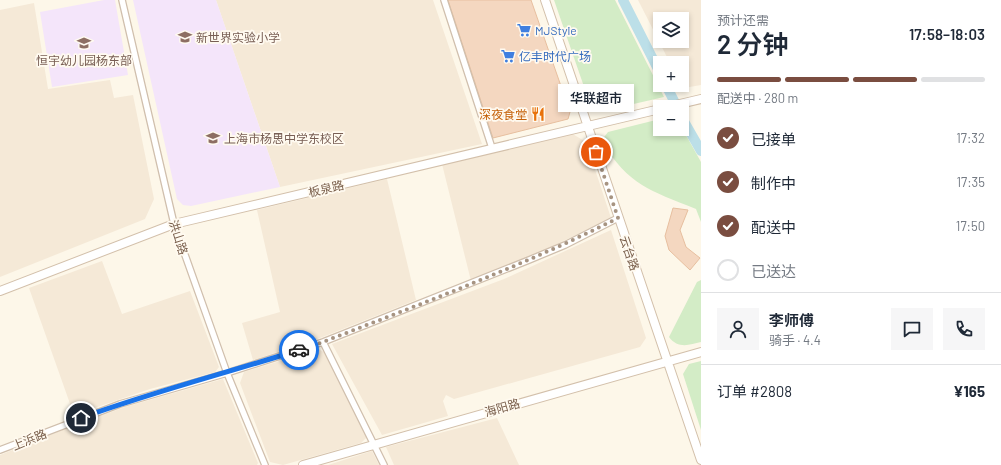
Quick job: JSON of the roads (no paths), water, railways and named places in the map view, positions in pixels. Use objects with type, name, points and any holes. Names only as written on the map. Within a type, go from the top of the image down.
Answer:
[{"type":"street","name":"洪山路","points":[[122,0],[174,224],[227,373],[265,465]]},
{"type":"street","points":[[444,0],[492,148]]},
{"type":"street","name":"云台路","points":[[545,0],[586,126],[701,460]]},
{"type":"street","points":[[689,102],[701,99]]},
{"type":"street","name":"板泉路","points":[[0,291],[174,224],[653,111]]},
{"type":"street","name":"上浜路","points":[[0,450],[120,404],[227,373],[323,342],[565,245],[618,218]]},
{"type":"street","points":[[323,342],[384,465]]},
{"type":"street","name":"海阳路","points":[[303,465],[701,352]]},
{"type":"waterway","points":[[623,0],[653,59]]},
{"type":"waterway","points":[[670,92],[674,100]]},
{"type":"waterway","points":[[689,130],[701,151]]},
{"type":"place","name":"MJStyle","points":[[524,30]]},
{"type":"place","name":"新世界实验小学","points":[[185,37]]},
{"type":"place","name":"恒宇幼儿园杨东部","points":[[84,43]]},
{"type":"place","name":"亿丰时代广场","points":[[508,56]]},
{"type":"place","name":"深夜食堂","points":[[538,114]]},
{"type":"place","name":"上海市杨思中学东校区","points":[[213,138]]},
{"type":"place","name":"华联超市","points":[[596,152]]}]
